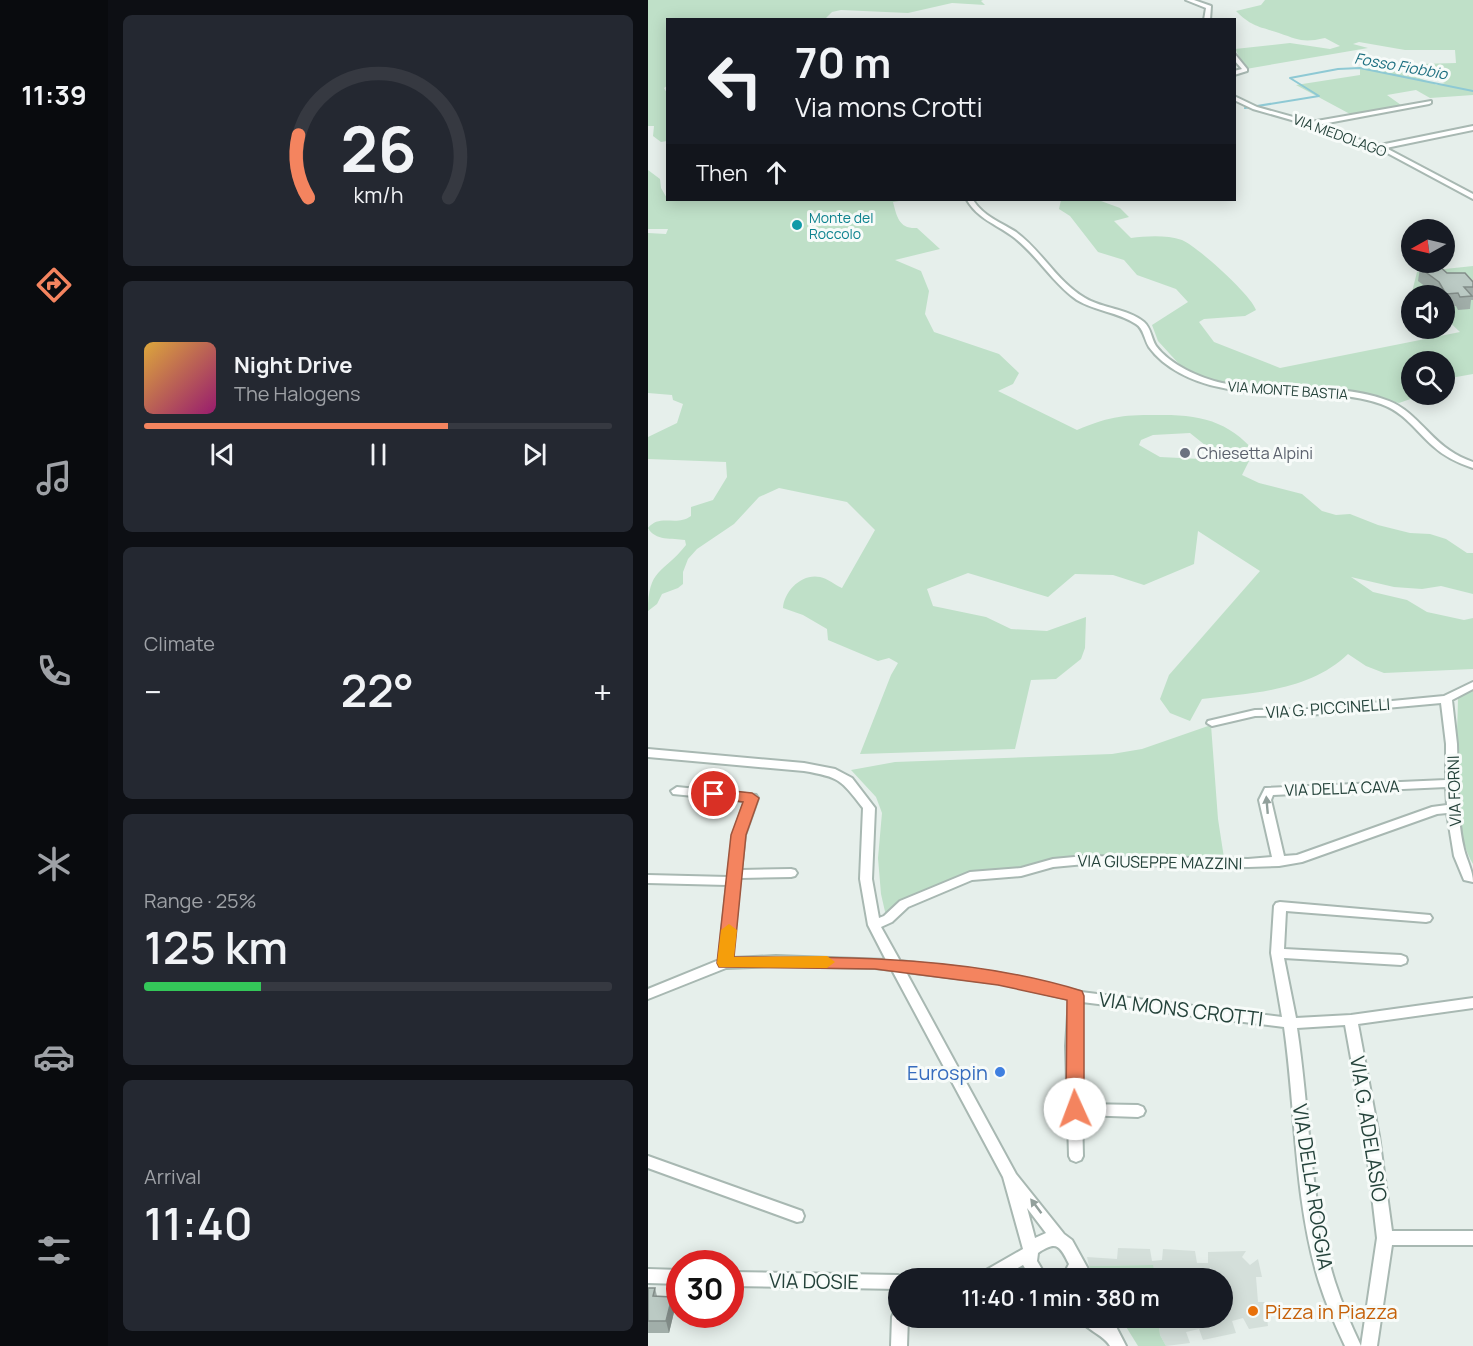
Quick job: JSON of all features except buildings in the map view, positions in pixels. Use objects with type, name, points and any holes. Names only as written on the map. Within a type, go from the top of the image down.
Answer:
[{"type":"street","points":[[1189,0],[1209,7],[1207,18]]},
{"type":"street","points":[[1236,58],[1245,70],[1236,72]]},
{"type":"street","name":"VIA MEDOLAGO","points":[[1236,99],[1256,108],[1311,124],[1325,132],[1380,147],[1473,197]]},
{"type":"street","points":[[1311,124],[1430,102]]},
{"type":"street","points":[[1380,147],[1473,128]]},
{"type":"street","name":"VIA MONTE BASTIA","points":[[971,201],[990,221],[1023,241],[1080,298],[1134,319],[1144,326],[1150,342],[1160,354],[1187,372],[1218,384],[1247,389],[1334,390],[1386,403],[1402,411],[1416,423],[1429,440],[1443,452],[1473,465]]},
{"type":"street","points":[[1446,699],[1473,686]]},
{"type":"street","name":"VIA G. PICCINELLI","points":[[1212,723],[1255,713],[1309,712],[1446,699]]},
{"type":"street","name":"VIA FORNI","points":[[1446,699],[1451,721],[1454,783],[1451,809],[1462,866],[1468,877],[1473,878]]},
{"type":"street","points":[[648,753],[777,764],[831,772],[848,782],[861,795],[869,808],[866,879],[874,925],[1010,1176],[1034,1203],[1059,1239],[1067,1245],[1075,1268]]},
{"type":"street","name":"VIA DELLA CAVA","points":[[1279,862],[1264,800],[1269,791],[1454,783]]},
{"type":"street","points":[[648,994],[725,963],[739,835],[752,798],[677,791]]},
{"type":"street","name":"VIA GIUSEPPE MAZZINI","points":[[874,925],[888,919],[904,903],[970,876],[1036,869],[1053,863],[1104,859],[1279,862],[1314,855],[1436,810],[1451,809]]},
{"type":"street","points":[[648,879],[792,873]]},
{"type":"street","name":"VIA DELLA ROGGIA","points":[[1353,1346],[1343,1327],[1320,1258],[1301,1128],[1290,1023],[1277,953],[1280,906],[1426,918]]},
{"type":"street","points":[[1277,953],[1401,960]]},
{"type":"street","name":"VIA MONS CROTTI","points":[[725,963],[875,963],[998,978],[1076,996],[1290,1023],[1351,1020],[1473,1003]]},
{"type":"street","points":[[1076,996],[1077,1156]]},
{"type":"street","name":"VIA G. ADELASIO","points":[[1351,1020],[1372,1136],[1385,1238]]},
{"type":"street","points":[[1075,1109],[1138,1111]]},
{"type":"street","points":[[648,1162],[797,1216]]},
{"type":"street","points":[[1010,1176],[1031,1252],[1029,1262],[1033,1268]]},
{"type":"street","points":[[1369,1346],[1385,1238],[1473,1238]]},
{"type":"street","points":[[1003,1268],[1031,1252],[1047,1239],[1059,1239]]},
{"type":"street","points":[[648,1276],[666,1277]]},
{"type":"street","name":"VIA DOSIE","points":[[744,1279],[888,1282]]},
{"type":"street","points":[[898,1346],[899,1328]]},
{"type":"street","points":[[1100,1328],[1114,1340]]},
{"type":"shaded area","points":[[1118,1248],[1150,1249],[1152,1261],[1162,1260],[1163,1249],[1195,1251],[1197,1263],[1208,1263],[1208,1252],[1246,1251],[1242,1257],[1250,1265],[1258,1259],[1262,1277],[1256,1277],[1258,1302],[1265,1302],[1268,1326],[1249,1329],[1243,1318],[1233,1321],[1233,1268],[1153,1268],[1153,1265],[1089,1266],[1087,1257],[1117,1259]]},
{"type":"shaded area","points":[[1233,1324],[1236,1333],[1203,1340],[1199,1329],[1186,1332],[1190,1343],[1166,1346],[1159,1328],[1233,1328]]},
{"type":"green space","points":[[648,0],[983,0],[981,1],[985,5],[952,3],[908,13],[841,10],[832,12],[826,18],[666,18],[666,86],[664,88],[666,91],[666,141],[661,142],[653,136],[654,126],[648,126]]},
{"type":"green space","points":[[1265,0],[1473,0],[1473,95],[1430,98],[1416,90],[1387,95],[1401,105],[1350,114],[1296,85],[1360,75],[1360,67],[1404,72],[1437,85],[1445,83],[1432,77],[1419,64],[1456,63],[1455,50],[1405,50],[1359,42],[1353,44],[1368,48],[1246,69],[1236,49],[1290,43],[1330,49],[1340,46],[1325,38],[1301,40],[1260,27],[1236,11],[1261,5]]},
{"type":"green space","points":[[648,170],[660,179],[666,201],[899,201],[893,202],[900,221],[906,226],[917,228],[940,249],[895,260],[921,271],[929,291],[925,314],[934,332],[999,354],[1019,373],[1013,384],[998,391],[1077,430],[1100,421],[1149,415],[1179,415],[1218,424],[1240,437],[1261,459],[1250,459],[1242,475],[1259,483],[1302,494],[1322,511],[1336,515],[1350,514],[1378,525],[1410,533],[1430,534],[1446,539],[1467,553],[1473,553],[1473,594],[1441,586],[1422,589],[1394,587],[1351,577],[1373,592],[1407,600],[1427,612],[1464,620],[1473,618],[1473,669],[1384,673],[1366,666],[1348,654],[1316,676],[1298,683],[1260,692],[1202,699],[1190,721],[1170,713],[1160,699],[1169,675],[1260,571],[1198,531],[1194,564],[1144,585],[1113,575],[1075,574],[1048,597],[968,573],[927,589],[933,606],[986,617],[1011,629],[1047,631],[1086,617],[1085,648],[1081,659],[1056,679],[1031,680],[1015,749],[860,754],[891,675],[898,663],[889,658],[878,661],[828,640],[827,629],[803,615],[783,608],[790,590],[807,578],[813,576],[823,578],[842,588],[875,530],[847,502],[779,488],[759,497],[734,524],[697,549],[688,559],[683,572],[683,584],[662,594],[657,604],[648,611],[654,579],[686,545],[685,540],[659,537],[648,528],[658,521],[680,520],[691,516],[691,507],[713,500],[727,477],[726,462],[648,459],[648,437],[677,423],[683,404],[673,400],[672,395],[648,393],[648,233],[666,234],[668,229],[648,229]],"holes":[[[1190,433],[1205,445],[1209,452],[1201,459],[1160,457],[1139,445],[1141,440],[1153,435]]]},
{"type":"green space","points":[[1061,201],[1101,201],[1120,208],[1129,217],[1114,221],[1131,238],[1157,236],[1176,238],[1189,244],[1235,283],[1256,310],[1245,316],[1204,319],[1199,322],[1214,342],[1280,368],[1425,339],[1455,339],[1455,333],[1460,332],[1455,327],[1455,285],[1414,285],[1417,273],[1455,273],[1455,268],[1473,266],[1473,374],[1455,377],[1455,351],[1401,351],[1401,402],[1399,403],[1332,386],[1254,387],[1206,379],[1180,365],[1158,341],[1152,325],[1188,302],[1176,289],[1137,275],[1124,260],[1098,252],[1070,216],[1059,209]]},
{"type":"green space","points":[[1473,688],[1473,864],[1460,826],[1456,759],[1458,694]]},
{"type":"green space","points":[[1211,725],[1218,819],[1224,858],[1085,856],[1021,870],[974,873],[886,916],[881,894],[878,858],[882,813],[876,797],[851,770],[895,762],[1112,754],[1142,749]]},
{"type":"green space","points":[[1153,1265],[1154,1268],[1090,1268],[1089,1266]]},
{"type":"green space","points":[[1127,1328],[1159,1328],[1166,1346],[1138,1346]]},
{"type":"waterway","name":"Fosso Fiobbio","points":[[1245,108],[1319,96],[1290,78],[1338,69],[1360,68],[1473,91]]},
{"type":"slow traffic","points":[[729,930],[725,963],[827,962]]},
{"type":"place","name":"Monte del Roccolo","points":[[797,225]]},
{"type":"place","name":"Chiesetta Alpini","points":[[1185,453]]},
{"type":"place","name":"Eurospin","points":[[1000,1072]]},
{"type":"place","name":"Pizza in Piazza","points":[[1253,1311]]},
{"type":"route","points":[[714,794],[752,798],[739,835],[725,963],[776,961],[875,963],[998,978],[1076,996],[1073,1046],[1075,1109]]}]
